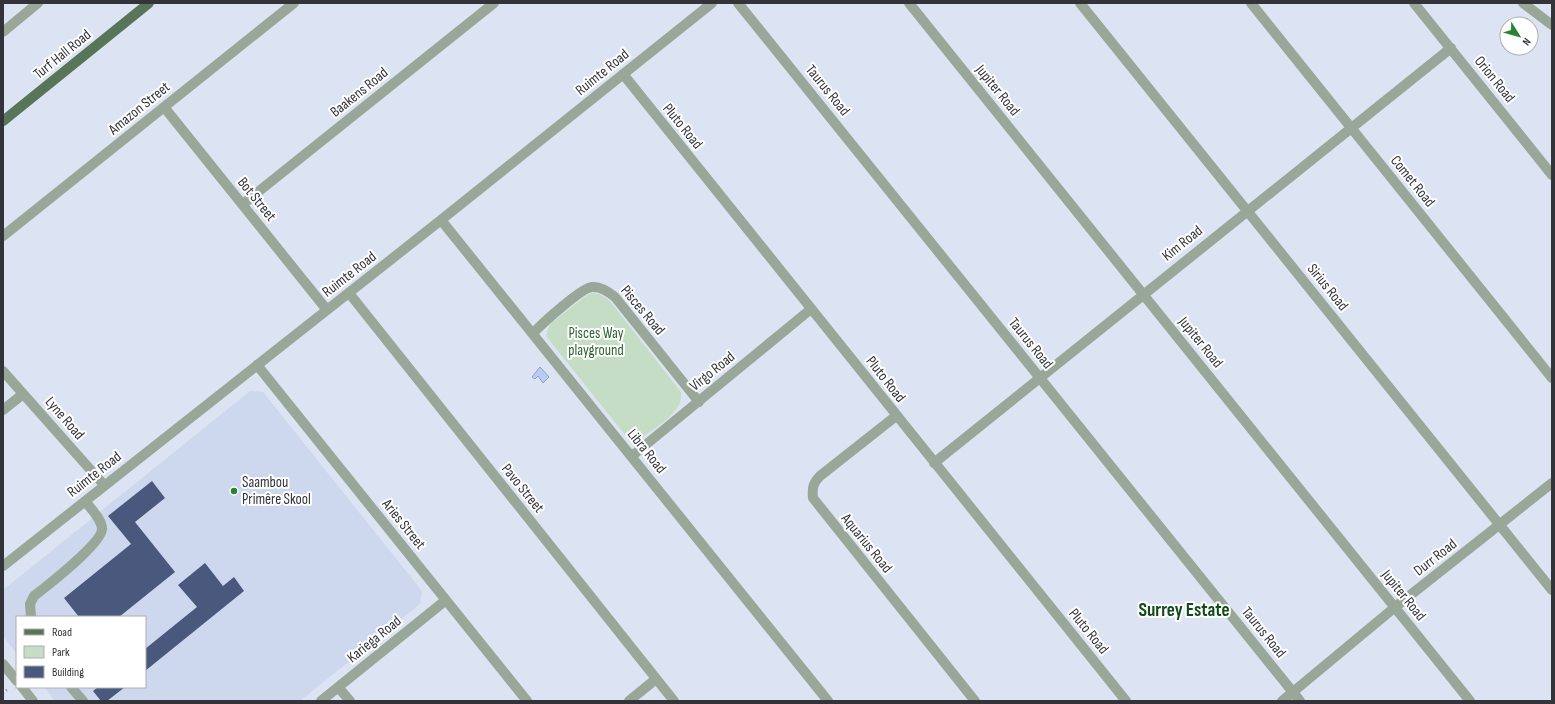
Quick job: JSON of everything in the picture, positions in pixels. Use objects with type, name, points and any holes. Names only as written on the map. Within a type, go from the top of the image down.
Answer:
[{"type":"main road","name":"Turf Hall Road","points":[[3,121],[148,3]]},
{"type":"street","points":[[3,32],[38,3]]},
{"type":"street","name":"Amazon Street","points":[[3,236],[294,3]]},
{"type":"street","name":"Baakens Road","points":[[243,204],[494,3]]},
{"type":"street","name":"Ruimte Road","points":[[3,566],[441,220],[712,3]]},
{"type":"street","name":"Taurus Road","points":[[738,3],[1300,701]]},
{"type":"street","name":"Jupiter Road","points":[[909,3],[1470,701]]},
{"type":"street","name":"Sirius Road","points":[[1080,3],[1552,590]]},
{"type":"street","name":"Comet Road","points":[[1251,3],[1552,378]]},
{"type":"street","name":"Orion Road","points":[[1414,3],[1552,175]]},
{"type":"street","points":[[1523,3],[1552,25]]},
{"type":"street","name":"Kim Road","points":[[934,463],[1247,210],[1451,48]]},
{"type":"street","name":"Pluto Road","points":[[623,74],[1126,701]]},
{"type":"street","name":"Bot Street","points":[[164,107],[327,310]]},
{"type":"street","name":"Libra Road","points":[[441,220],[632,456],[826,700]]},
{"type":"street","name":"Pisces Road","points":[[533,333],[582,291],[593,286],[601,288],[614,297],[699,402]]},
{"type":"street","name":"Pavo Street","points":[[349,293],[674,701]]},
{"type":"street","name":"Virgo Road","points":[[632,456],[812,309]]},
{"type":"street","name":"Aries Street","points":[[257,366],[527,701]]},
{"type":"street","name":"Lyne Road","points":[[3,371],[104,485]]},
{"type":"street","points":[[3,410],[24,394]]},
{"type":"street","name":"Aquarius Road","points":[[896,416],[820,476],[812,489],[814,498],[975,701]]},
{"type":"street","name":"Durr Road","points":[[1282,701],[1394,608],[1552,483]]},
{"type":"street","points":[[31,616],[30,604],[34,596],[76,561],[97,540],[101,533],[100,523],[85,501]]},
{"type":"street","name":"Kariega Road","points":[[321,701],[446,600]]},
{"type":"street","points":[[3,664],[13,684]]},
{"type":"street","points":[[629,701],[656,679]]},
{"type":"street","points":[[338,687],[350,701]]},
{"type":"street","points":[[23,688],[33,701]]},
{"type":"street","points":[[72,688],[83,701]]},
{"type":"path","points":[[3,693],[13,684]]},
{"type":"shaded area","name":"Saambou Primêre Skool","points":[[250,391],[263,392],[422,591],[420,604],[300,701],[55,701],[45,688],[146,688],[146,616],[16,616],[16,653],[3,636],[3,590]]},
{"type":"green space","name":"Pisces Way playground","points":[[593,293],[599,294],[609,300],[681,392],[681,400],[674,413],[642,438],[629,440],[546,336],[550,324],[587,295]]},
{"type":"water","points":[[540,367],[549,377],[543,383],[538,376],[535,379],[532,377]]},
{"type":"building","points":[[152,481],[165,498],[135,522],[175,572],[120,616],[78,616],[64,598],[131,544],[108,516]]},
{"type":"building","points":[[205,563],[223,586],[234,577],[244,591],[146,670],[146,648],[197,607],[178,585]]},
{"type":"building","points":[[97,688],[124,688],[107,701],[101,701],[93,691]]},
{"type":"place","name":"Saambou Primêre Skool","points":[[234,491]]},
{"type":"district","name":"Surrey Estate","points":[[1184,609]]}]
